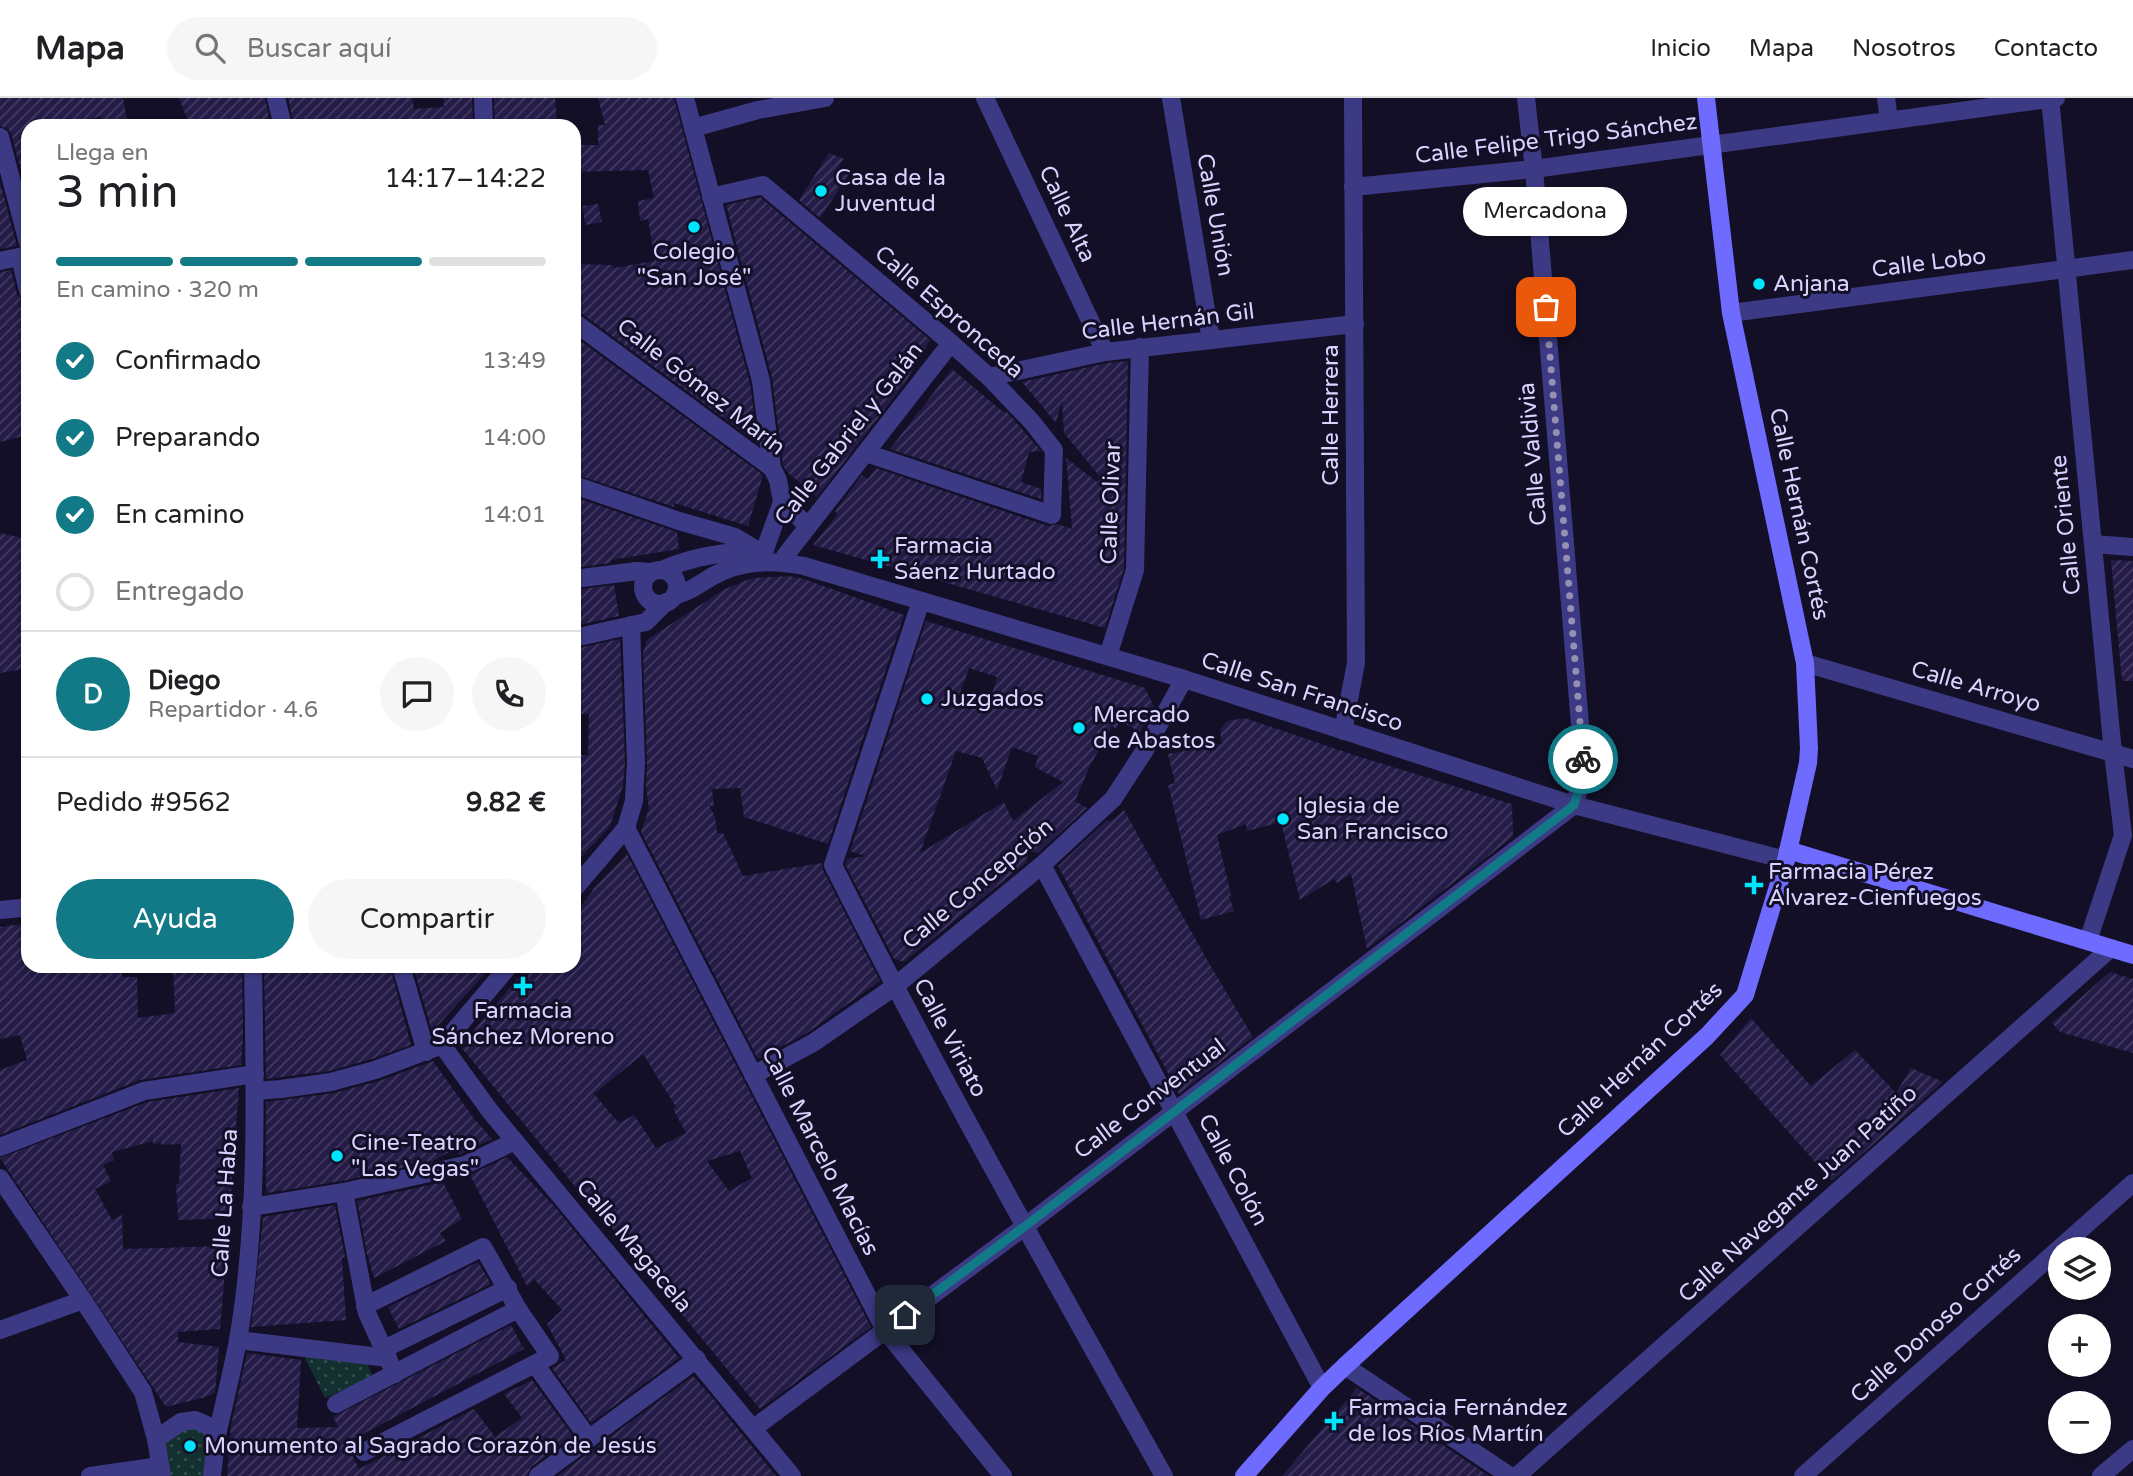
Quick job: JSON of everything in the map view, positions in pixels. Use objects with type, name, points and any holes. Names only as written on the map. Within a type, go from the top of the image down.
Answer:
[{"type":"street","points":[[276,98],[281,119]]},
{"type":"street","points":[[484,98],[484,119]]},
{"type":"street","points":[[685,98],[761,381],[772,468]]},
{"type":"street","name":"Calle Alta","points":[[985,98],[1105,352]]},
{"type":"street","name":"Calle Unión","points":[[1171,98],[1211,340]]},
{"type":"street","name":"Calle Herrera","points":[[1343,731],[1356,663],[1353,98]]},
{"type":"street","name":"Calle Valdivia","points":[[1526,98],[1584,773],[1574,805]]},
{"type":"street","name":"Calle Hernán Cortés","points":[[1244,1476],[1322,1388],[1707,1036],[1745,995],[1787,855],[1810,748],[1805,663],[1731,313],[1706,98]]},
{"type":"street","points":[[1886,98],[1889,120]]},
{"type":"street","points":[[692,128],[758,110],[817,99]]},
{"type":"street","name":"Calle Felipe Trigo Sánchez","points":[[1353,187],[1534,169],[2052,99]]},
{"type":"street","name":"Calle Oriente","points":[[2052,99],[2066,270],[2123,835],[2088,941]]},
{"type":"street","points":[[0,137],[21,234]]},
{"type":"street","name":"Calle Espronceda","points":[[710,197],[763,185],[989,377],[1032,422],[1054,450],[1052,515],[866,453]]},
{"type":"street","points":[[0,261],[21,253]]},
{"type":"street","name":"Calle Lobo","points":[[1731,313],[2133,260]]},
{"type":"street","name":"Calle Hernán Gil","points":[[989,377],[1105,352],[1355,324]]},
{"type":"street","name":"Calle Gómez Marín","points":[[581,327],[772,468],[778,480],[782,502]]},
{"type":"street","name":"Calle Gabriel y Galán","points":[[785,556],[951,343]]},
{"type":"street","name":"Calle Olivar","points":[[1108,656],[1135,570],[1140,347]]},
{"type":"street","points":[[581,487],[734,537],[761,552]]},
{"type":"street","points":[[761,552],[782,502],[808,526]]},
{"type":"street","points":[[2093,544],[2133,547]]},
{"type":"street","points":[[739,551],[785,556],[804,566],[769,562],[748,563],[727,569],[690,591],[655,603],[643,592],[643,581],[656,571],[683,562],[739,551]]},
{"type":"street","name":"Calle San Francisco","points":[[804,566],[1184,679],[1574,805],[1787,855]]},
{"type":"street","points":[[581,578],[656,571],[672,575],[677,585],[670,599],[646,622],[581,636]]},
{"type":"street","name":"Calle Viriato","points":[[921,601],[833,865],[894,987],[1024,1227],[1164,1476]]},
{"type":"street","points":[[581,881],[626,828],[634,801],[636,762],[631,625]]},
{"type":"street","name":"Calle Arroyo","points":[[1805,663],[2133,759]]},
{"type":"street","name":"Calle Concepción","points":[[754,1075],[813,1043],[894,987],[1042,865],[1113,799],[1145,750],[1184,679]]},
{"type":"street","name":"Calle Conventual","points":[[754,1428],[1024,1227],[1574,805]]},
{"type":"street","name":"Calle Marcelo Macías","points":[[626,828],[885,1330],[1003,1476]]},
{"type":"street","points":[[1787,855],[2133,955]]},
{"type":"street","name":"Calle Colón","points":[[1042,865],[1322,1388]]},
{"type":"street","points":[[0,910],[21,908]]},
{"type":"street","name":"Calle Navegante Juan Patiño","points":[[1517,1476],[2111,948]]},
{"type":"street","name":"Calle La Haba","points":[[212,1476],[216,1440],[238,1340],[251,1207],[255,1082],[253,973]]},
{"type":"street","name":"Calle Magacela","points":[[404,973],[434,1048],[515,1141],[792,1476]]},
{"type":"street","points":[[0,1147],[144,1091],[255,1082],[281,1089],[331,1082],[375,1070],[434,1048],[503,973]]},
{"type":"street","points":[[251,1207],[344,1192],[465,1165],[515,1141]]},
{"type":"street","points":[[0,1178],[143,1392],[156,1439],[161,1471],[90,1476]]},
{"type":"street","name":"Calle Donoso Cortés","points":[[1803,1476],[2133,1183]]},
{"type":"street","points":[[344,1192],[366,1313],[389,1360]]},
{"type":"street","points":[[364,1452],[550,1356],[518,1309],[483,1247],[365,1306]]},
{"type":"street","points":[[336,1404],[389,1360],[508,1288]]},
{"type":"street","points":[[0,1330],[83,1300]]},
{"type":"street","points":[[238,1340],[389,1360],[518,1309]]},
{"type":"street","points":[[538,1476],[697,1359]]},
{"type":"street","points":[[534,1364],[589,1439]]},
{"type":"street","points":[[1345,1366],[1510,1476]]},
{"type":"street","points":[[156,1439],[181,1422],[195,1420],[209,1426],[216,1440]]},
{"type":"street","points":[[2101,1476],[2133,1449]]},
{"type":"green space","points":[[304,1356],[366,1361],[373,1377],[325,1398]]},
{"type":"green space","points":[[181,1422],[209,1426],[212,1476],[162,1476],[156,1439]]},
{"type":"building","points":[[0,98],[123,98],[127,119],[101,119],[100,116],[92,119],[21,119],[21,171],[11,133],[0,126]]},
{"type":"building","points":[[179,98],[265,98],[270,119],[187,119]]},
{"type":"building","points":[[288,98],[412,98],[414,109],[444,107],[443,98],[472,98],[473,119],[292,119]]},
{"type":"building","points":[[494,98],[555,98],[556,119],[495,119]]},
{"type":"building","points":[[598,98],[674,98],[750,383],[757,438],[752,439],[581,313],[581,264],[613,265],[613,268],[655,261],[648,219],[640,221],[638,201],[654,198],[648,170],[581,172],[581,145],[598,145],[598,125],[605,125]]},
{"type":"building","name":"Casa de la Juventud","points":[[829,153],[844,159],[839,166],[850,173],[820,218],[799,200]]},
{"type":"building","points":[[0,182],[17,246],[0,249]]},
{"type":"building","points":[[760,197],[930,340],[905,383],[817,497],[787,472],[783,465],[772,378],[726,205]]},
{"type":"building","points":[[598,204],[602,222],[585,225],[583,206]]},
{"type":"building","points":[[11,270],[17,294],[21,298],[21,437],[0,442],[0,272]]},
{"type":"building","points":[[581,341],[763,475],[748,526],[674,503],[674,507],[581,476]]},
{"type":"building","points":[[1128,361],[1124,568],[1105,628],[813,545],[838,514],[835,511],[862,475],[868,479],[876,468],[1048,526],[1058,524],[1072,529],[1066,458],[1097,482],[1101,478],[1064,433],[1062,401],[1056,423],[1022,382],[1107,363]]},
{"type":"building","points":[[952,369],[1002,411],[1008,413],[1041,451],[1029,452],[1021,482],[1041,489],[1041,499],[890,449]]},
{"type":"building","points":[[581,499],[677,532],[679,549],[611,560],[611,563],[581,567]]},
{"type":"building","points":[[0,533],[21,538],[21,669],[0,673]]},
{"type":"building","points":[[2111,560],[2133,561],[2133,681],[2122,681]]},
{"type":"building","points":[[789,576],[904,615],[828,844],[744,817],[740,788],[712,789],[714,807],[709,805],[715,817],[717,833],[723,833],[743,876],[822,863],[823,870],[880,981],[807,1033],[758,1059],[641,832],[649,809],[646,787],[643,653],[647,640],[725,589],[752,578]]},
{"type":"building","points":[[614,585],[619,616],[581,624],[581,589]]},
{"type":"building","points":[[926,621],[1145,688],[1154,707],[1140,732],[1120,721],[1116,729],[1112,726],[1075,801],[1087,808],[1038,853],[1028,851],[1027,862],[904,962],[894,959],[845,864],[847,859],[865,856],[850,851]],"holes":[[[969,668],[997,677],[989,704],[959,696]],[[1012,747],[1038,756],[1035,767],[1063,782],[1013,821],[1004,802],[920,853],[956,751],[982,758],[997,790]]]},
{"type":"building","points":[[620,639],[625,762],[623,786],[610,826],[581,857],[581,755],[588,755],[589,714],[581,714],[581,647]]},
{"type":"building","points":[[1245,718],[1512,804],[1513,837],[1367,949],[1351,874],[1337,883],[1334,879],[1300,900],[1281,822],[1247,831],[1246,824],[1217,835],[1234,911],[1201,920],[1168,785],[1175,783],[1168,754],[1222,744],[1220,730],[1227,721]]},
{"type":"building","points":[[1124,810],[1253,1037],[1179,1094],[1058,866],[1107,820],[1110,822]]},
{"type":"building","points":[[627,854],[871,1327],[760,1409],[462,1048],[475,1043],[465,1041],[522,973],[581,973],[581,906]],"holes":[[[643,1054],[676,1107],[673,1109],[686,1133],[656,1148],[634,1115],[619,1123],[594,1094]],[[740,1151],[752,1178],[729,1191],[707,1161]]]},
{"type":"building","points":[[21,924],[21,973],[122,973],[122,977],[137,977],[138,1018],[175,1013],[173,973],[242,973],[241,1065],[140,1080],[0,1135],[0,1070],[27,1060],[20,1035],[0,1039],[0,927]]},
{"type":"building","points":[[2110,972],[2133,979],[2133,1053],[2060,1032],[2052,1023]]},
{"type":"building","points":[[264,973],[392,973],[411,1045],[329,1071],[266,1079]]},
{"type":"building","points":[[415,973],[486,973],[432,1032]]},
{"type":"building","points":[[1751,1018],[1811,1086],[1855,1050],[1896,1093],[1911,1068],[1943,1082],[1832,1181],[1720,1055]]},
{"type":"building","points":[[433,1061],[492,1139],[459,1155],[456,1148],[433,1161],[342,1181],[267,1193],[266,1102],[334,1093],[379,1081]]},
{"type":"building","points":[[239,1088],[229,1218],[178,1220],[176,1184],[179,1184],[181,1144],[153,1144],[153,1141],[112,1152],[114,1160],[103,1165],[111,1181],[95,1189],[112,1220],[122,1215],[123,1249],[227,1246],[220,1329],[178,1332],[178,1342],[219,1347],[215,1393],[166,1407],[0,1158],[147,1102]]},
{"type":"building","points":[[507,1157],[555,1207],[679,1358],[591,1423],[552,1368],[566,1360],[547,1324],[562,1310],[534,1279],[527,1286],[470,1175]]},
{"type":"building","points":[[443,1182],[462,1219],[440,1233],[446,1241],[374,1278],[357,1201]]},
{"type":"building","points":[[335,1205],[345,1257],[342,1258],[346,1320],[251,1327],[263,1217]]},
{"type":"building","points":[[478,1262],[491,1284],[399,1329],[388,1307]]},
{"type":"building","points":[[511,1325],[524,1349],[346,1443],[359,1469],[474,1409],[495,1437],[522,1418],[504,1394],[532,1380],[573,1436],[531,1467],[527,1476],[227,1476],[231,1426],[247,1353],[301,1360],[297,1428],[338,1427],[333,1417]]},
{"type":"building","points":[[693,1376],[776,1476],[557,1476]]},
{"type":"building","points":[[1357,1388],[1489,1476],[1282,1476]]},
{"type":"way so far","points":[[1546,307],[1583,759]]},
{"type":"place","name":"Casa de la Juventud","points":[[821,191]]},
{"type":"place","name":"Colegio \"San José\"","points":[[694,227]]},
{"type":"place","name":"Anjana","points":[[1759,284]]},
{"type":"place","name":"Mercadona","points":[[1546,307]]},
{"type":"place","name":"Farmacia Sáenz Hurtado","points":[[880,559]]},
{"type":"place","name":"Juzgados","points":[[927,699]]},
{"type":"place","name":"Mercado de Abastos","points":[[1079,728]]},
{"type":"place","name":"Iglesia de San Francisco","points":[[1283,819]]},
{"type":"place","name":"Farmacia Pérez Álvarez-Cienfuegos","points":[[1754,885]]},
{"type":"place","name":"Farmacia Sánchez Moreno","points":[[523,986]]},
{"type":"place","name":"Cine-Teatro \"Las Vegas\"","points":[[337,1156]]},
{"type":"place","name":"Farmacia Fernández de los Ríos Martín","points":[[1334,1421]]},
{"type":"place","name":"Monumento al Sagrado Corazón de Jesús","points":[[190,1446]]},
{"type":"route","points":[[905,1315],[1024,1227],[1574,805],[1584,773],[1583,759]]}]
